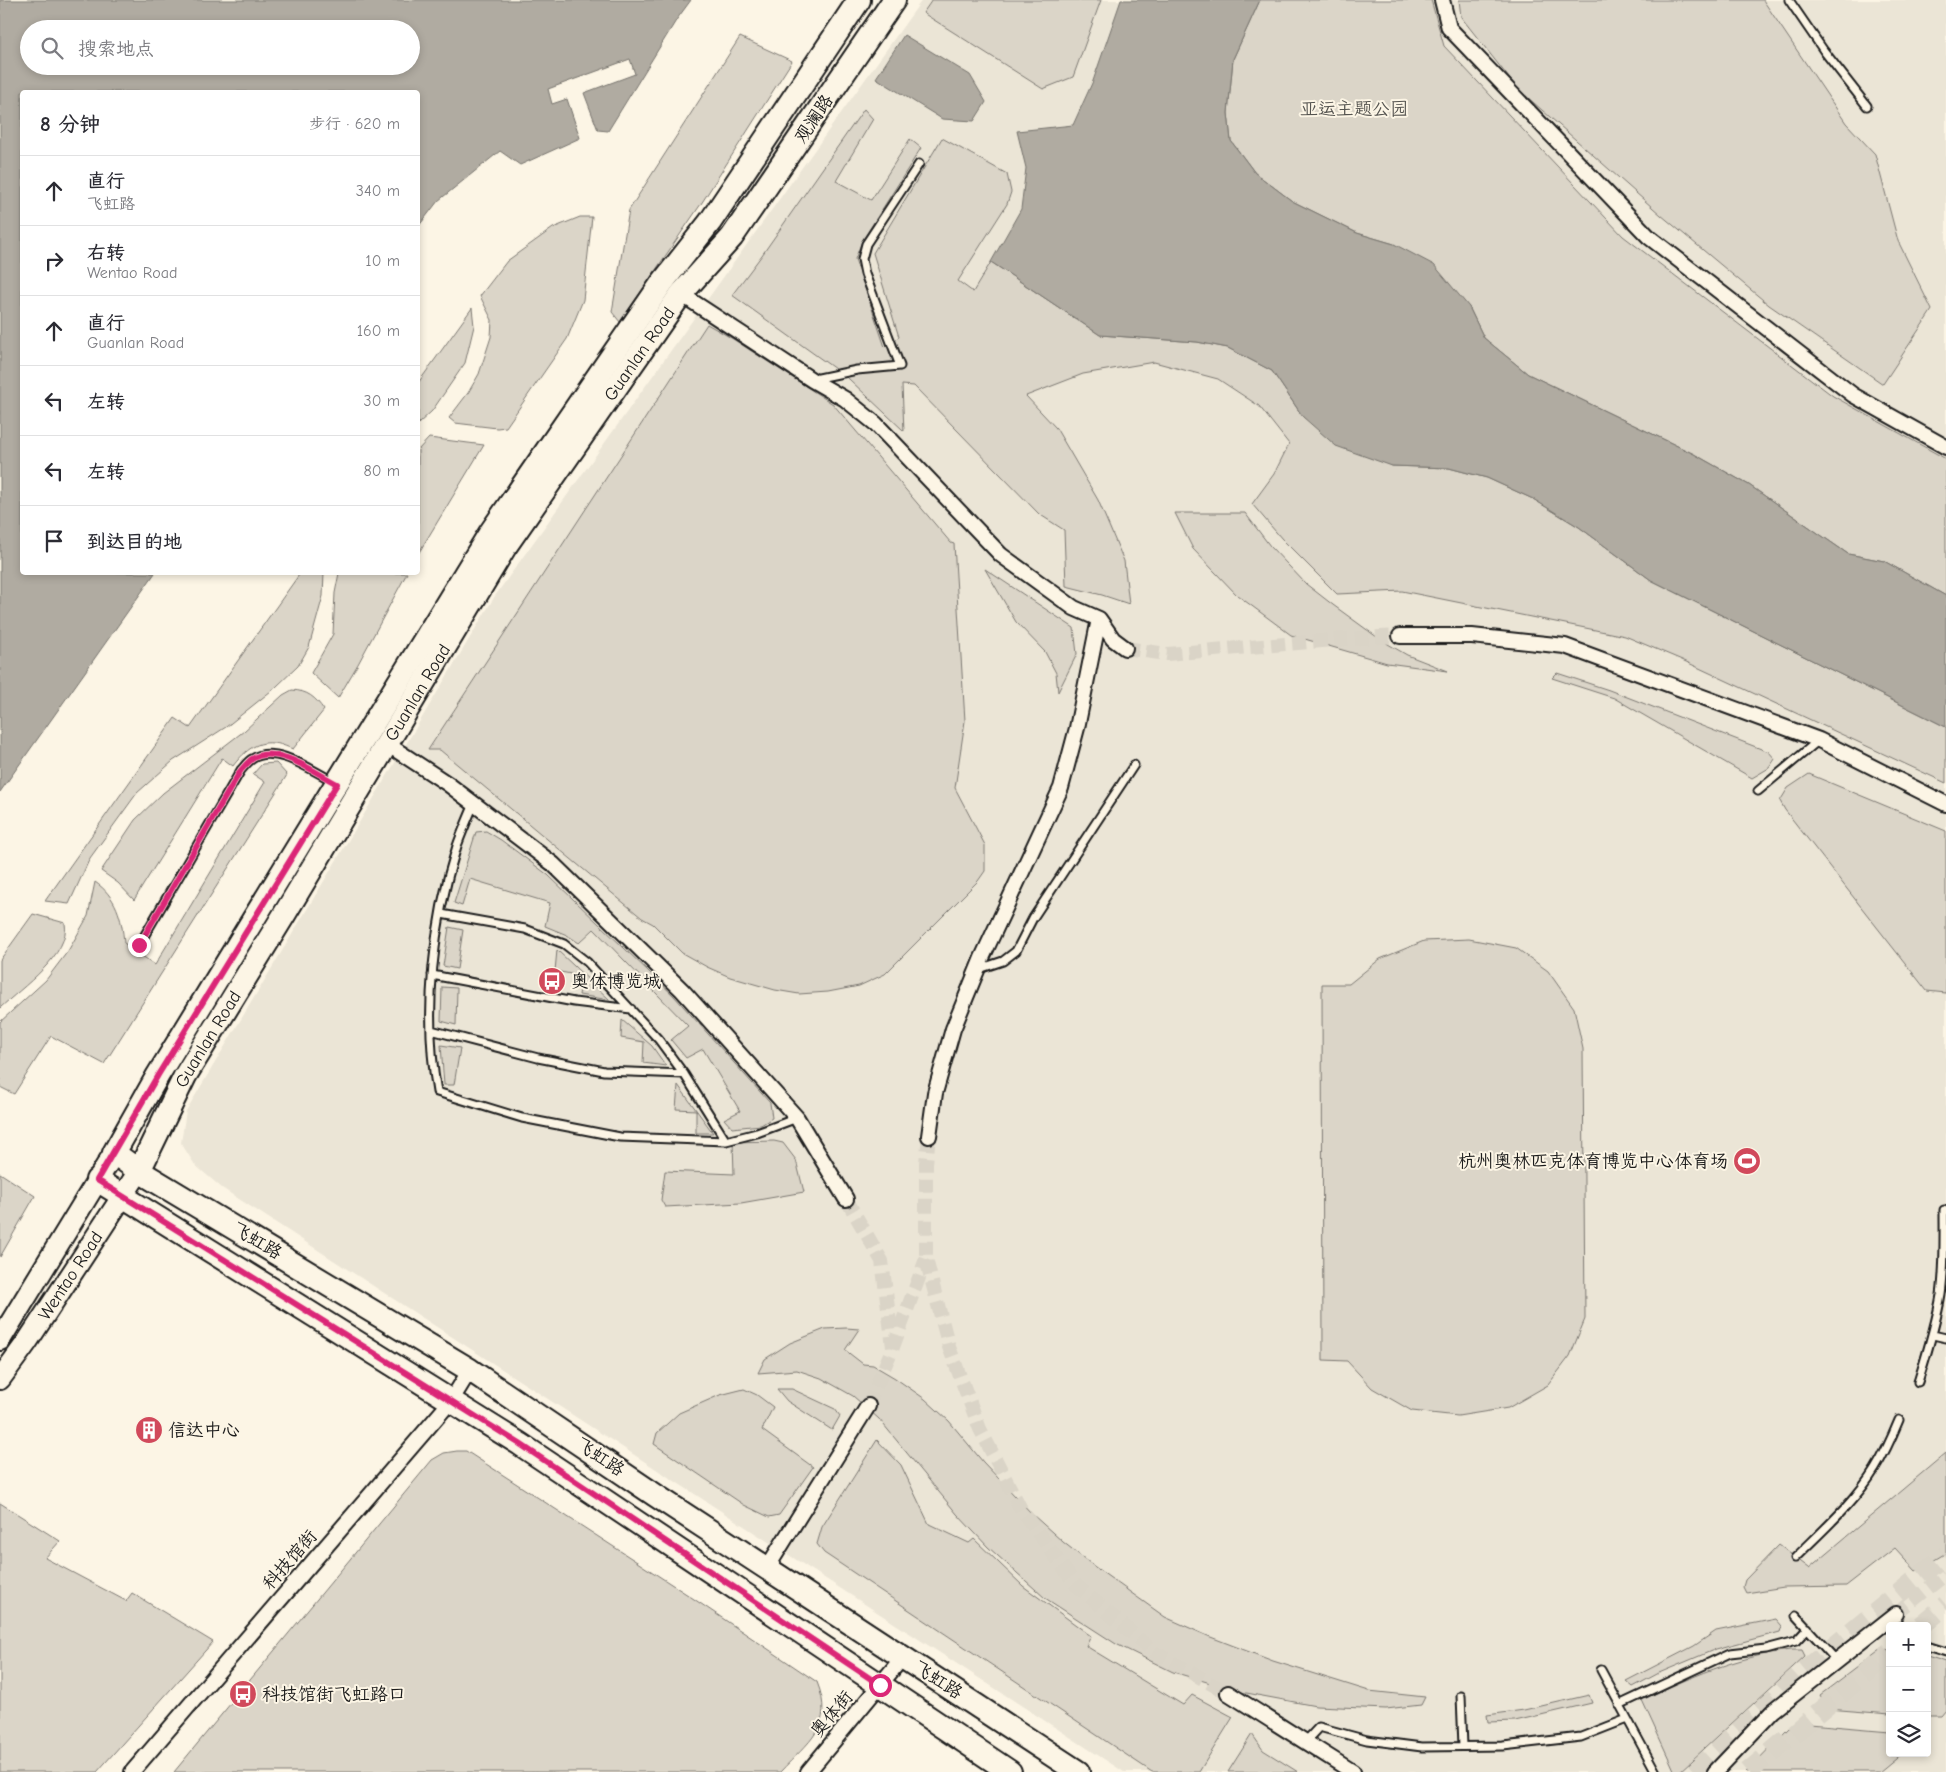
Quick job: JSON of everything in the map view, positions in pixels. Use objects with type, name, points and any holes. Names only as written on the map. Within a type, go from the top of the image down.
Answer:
[{"type":"main road","name":"观澜路","points":[[710,222],[859,0]]},
{"type":"main road","name":"观澜路","points":[[732,237],[894,0]]},
{"type":"main road","name":"Guanlan Road","points":[[114,1153],[158,1075],[490,533],[662,283],[710,222]]},
{"type":"main road","name":"Guanlan Road","points":[[139,1171],[185,1076],[505,547],[681,294],[732,237]]},
{"type":"main road","name":"飞虹路","points":[[114,1153],[139,1171],[470,1370],[1078,1772]]},
{"type":"main road","name":"Wentao Road","points":[[0,1340],[114,1153]]},
{"type":"main road","name":"Wentao Road","points":[[0,1379],[27,1342],[139,1171]]},
{"type":"main road","name":"飞虹路","points":[[97,1180],[520,1444],[1010,1772]]},
{"type":"street","points":[[1442,0],[1449,28],[1649,237],[1853,395],[1946,447]]},
{"type":"street","points":[[681,294],[812,380],[845,398],[876,424],[1001,555],[1074,608],[1098,619],[1114,640],[1126,648]]},
{"type":"street","points":[[929,1136],[935,1093],[953,1029],[977,970],[1061,788],[1077,728],[1098,619]]},
{"type":"street","points":[[1400,636],[1472,636],[1565,646],[1819,740],[1946,804]]},
{"type":"street","points":[[387,744],[448,784],[553,864],[682,990],[797,1118],[846,1199]]},
{"type":"street","name":"科技馆街","points":[[132,1772],[451,1400],[470,1370]]},
{"type":"street","points":[[767,1568],[868,1406]]},
{"type":"street","points":[[1890,1622],[1896,1614]]},
{"type":"street","points":[[1715,1772],[1774,1711],[1837,1661],[1886,1627]]},
{"type":"street","name":"奥体街","points":[[808,1772],[903,1658]]},
{"type":"street","points":[[1228,1693],[1304,1743],[1353,1772]]},
{"type":"lane","points":[[1789,0],[1824,51],[1867,106]]},
{"type":"lane","points":[[812,380],[858,370],[900,366],[865,274],[862,259],[866,244],[919,164]]},
{"type":"lane","points":[[1758,791],[1819,740]]},
{"type":"lane","points":[[139,945],[241,770],[252,758],[269,754],[286,757],[337,784]]},
{"type":"lane","points":[[977,970],[1003,961],[1016,951],[1033,918],[1134,765]]},
{"type":"lane","points":[[474,804],[457,847],[441,914],[432,974],[431,1030],[433,1069],[437,1092],[522,1118],[620,1137],[726,1140],[757,1133],[797,1118]]},
{"type":"lane","points":[[441,914],[525,929],[564,944],[587,962],[659,1040],[684,1074],[726,1140]]},
{"type":"lane","points":[[432,974],[574,1002],[631,1009]]},
{"type":"lane","points":[[431,1030],[538,1058],[604,1071],[684,1074]]},
{"type":"lane","points":[[1918,1382],[1933,1335],[1941,1294],[1944,1210]]},
{"type":"lane","points":[[1933,1335],[1946,1338]]},
{"type":"lane","points":[[1795,1558],[1856,1495],[1875,1470],[1899,1420]]},
{"type":"lane","points":[[1796,1616],[1837,1661]]},
{"type":"lane","points":[[1619,1704],[1730,1654],[1766,1649],[1796,1641],[1808,1628]]},
{"type":"lane","points":[[1931,1647],[1946,1652]]},
{"type":"lane","points":[[1601,1670],[1656,1772]]},
{"type":"lane","points":[[1461,1696],[1463,1746]]},
{"type":"lane","points":[[1304,1743],[1319,1727],[1367,1740],[1422,1747],[1503,1746],[1581,1737],[1627,1719]]},
{"type":"shaded area","points":[[0,0],[691,0],[677,19],[608,131],[598,130],[584,93],[635,74],[630,59],[548,89],[552,104],[567,99],[580,138],[520,165],[500,151],[438,201],[420,224],[420,90],[20,90],[20,575],[154,575],[0,792]]},
{"type":"shaded area","points":[[922,0],[1946,0],[1946,1772],[1124,1772],[222,1188],[195,1165],[181,1143],[186,1111],[495,596]]},
{"type":"shaded area","points":[[1121,0],[1260,0],[1233,59],[1228,113],[1231,141],[1255,173],[1292,201],[1357,233],[1394,244],[1434,265],[1469,307],[1484,338],[1528,374],[1694,454],[1749,485],[1848,554],[1884,561],[1946,596],[1946,727],[1651,580],[1579,527],[1533,499],[1487,478],[1449,468],[1392,466],[1336,446],[1303,417],[1272,371],[1228,348],[1197,342],[1100,335],[991,262],[1021,209],[1026,168],[1017,131],[1073,125],[1093,81]]},
{"type":"shaded area","points":[[904,35],[970,75],[986,102],[974,121],[942,119],[876,78]]},
{"type":"green space","points":[[932,0],[1101,0],[1073,77],[1043,89],[923,13]]},
{"type":"green space","name":"亚运主题公园","points":[[1260,0],[1431,0],[1444,46],[1623,236],[1833,396],[1946,459],[1946,596],[1884,561],[1848,554],[1749,485],[1694,454],[1528,374],[1484,338],[1469,307],[1394,244],[1357,233],[1292,201],[1255,173],[1231,141],[1228,113],[1233,59]]},
{"type":"green space","points":[[1459,0],[1763,0],[1846,123],[1875,154],[1898,241],[1932,310],[1883,384],[1769,305],[1661,215],[1517,88],[1461,17]]},
{"type":"green space","points":[[740,37],[792,61],[701,204],[620,322],[612,312],[629,210]]},
{"type":"green space","points":[[864,109],[873,119],[836,181],[871,200],[910,139],[921,148],[862,241],[855,259],[885,347],[899,337],[873,253],[942,138],[1007,174],[1011,192],[1007,204],[958,281],[973,292],[991,262],[1100,335],[1197,342],[1228,348],[1272,371],[1303,417],[1392,466],[1449,468],[1487,478],[1533,499],[1579,527],[1651,580],[1946,727],[1946,783],[1682,660],[1625,636],[1402,591],[1337,594],[1282,539],[1252,504],[1274,474],[1289,444],[1259,406],[1218,379],[1154,362],[1083,374],[1026,396],[1056,428],[1098,500],[1124,561],[1129,604],[1066,586],[1064,530],[1039,514],[914,386],[902,385],[904,431],[849,379],[732,295]]},
{"type":"green space","points":[[580,217],[592,217],[583,300],[567,339],[506,427],[497,428],[455,423],[449,418],[468,393],[479,374],[491,337],[492,320],[480,296],[507,261],[553,228]]},
{"type":"green space","points":[[472,308],[474,326],[465,363],[432,411],[420,422],[420,380]]},
{"type":"green space","points":[[707,324],[833,404],[951,543],[954,544],[965,721],[955,788],[985,845],[985,871],[978,881],[885,974],[859,986],[828,992],[799,994],[775,990],[730,977],[707,967],[682,953],[653,924],[642,918],[440,750],[428,750]]},
{"type":"green space","points":[[429,438],[484,445],[420,551],[420,448]]},
{"type":"green space","points":[[1175,513],[1245,513],[1270,546],[1306,584],[1381,640],[1407,655],[1448,671],[1387,663],[1291,635],[1237,595],[1193,549]]},
{"type":"green space","points":[[985,569],[1074,628],[1077,654],[1058,692],[1056,673],[1045,652],[1016,622]]},
{"type":"green space","points":[[299,575],[324,575],[323,596],[309,647],[298,666],[276,687],[226,727],[173,761],[137,793],[90,858],[69,904],[45,901],[175,718],[190,728]]},
{"type":"green space","points":[[339,575],[406,575],[338,698],[311,673],[333,634],[335,593]]},
{"type":"green space","points":[[1557,673],[1609,690],[1769,752],[1775,759],[1769,768],[1752,778],[1614,698],[1552,678]]},
{"type":"green space","points":[[292,690],[311,696],[324,710],[293,749],[278,744],[261,744],[250,749],[233,766],[222,758],[134,900],[118,883],[101,871],[135,820],[163,793],[244,731],[283,695]]},
{"type":"green space","points":[[276,763],[287,775],[104,1064],[51,1036],[14,1094],[0,1087],[0,1022],[46,980],[68,951],[88,916],[95,882],[108,894],[117,908],[122,925],[124,943],[155,965],[265,782],[253,774],[262,764]]},
{"type":"green space","points":[[1809,774],[1946,831],[1946,993],[1927,991],[1785,810],[1780,801],[1788,788]]},
{"type":"green space","points":[[486,831],[548,875],[674,996],[770,1103],[772,1118],[761,1125],[732,1128],[724,1119],[740,1111],[703,1049],[686,1058],[671,1040],[688,1026],[594,929],[579,943],[567,935],[545,926],[550,903],[470,879],[462,906],[454,903],[476,832]]},
{"type":"green space","points":[[33,914],[65,923],[65,935],[60,947],[43,970],[0,1008],[0,960]]},
{"type":"green space","points":[[449,927],[463,930],[457,969],[443,966]]},
{"type":"green space","points":[[1469,939],[1516,948],[1548,971],[1574,1008],[1583,1049],[1585,1319],[1570,1356],[1548,1385],[1508,1408],[1458,1416],[1412,1411],[1372,1388],[1347,1361],[1323,1360],[1322,984],[1349,984],[1380,959],[1424,941]]},
{"type":"green space","points":[[557,950],[610,1000],[579,995],[582,976],[555,971]]},
{"type":"green space","points":[[442,987],[457,988],[456,1025],[441,1021]]},
{"type":"green space","points":[[622,1020],[652,1046],[666,1066],[643,1063],[644,1042],[621,1038]]},
{"type":"green space","points":[[441,1045],[460,1048],[454,1085],[444,1085]]},
{"type":"green space","points":[[678,1085],[713,1133],[696,1133],[696,1110],[676,1109]]},
{"type":"green space","points":[[774,1141],[783,1143],[796,1160],[804,1192],[741,1203],[665,1207],[661,1200],[665,1171],[734,1174],[733,1142]]},
{"type":"green space","points":[[0,1173],[35,1196],[0,1257]]},
{"type":"green space","points":[[825,1329],[859,1329],[845,1350],[863,1364],[873,1365],[925,1399],[949,1421],[983,1462],[1033,1515],[1095,1567],[1165,1617],[1273,1661],[1369,1691],[1425,1697],[1421,1705],[1386,1709],[1316,1706],[1241,1692],[1173,1672],[1116,1644],[1045,1598],[988,1547],[957,1514],[879,1419],[853,1396],[821,1378],[797,1370],[758,1373],[765,1359],[790,1343]]},
{"type":"green space","points":[[744,1389],[757,1395],[773,1407],[762,1430],[813,1467],[779,1515],[769,1517],[744,1505],[654,1444],[657,1433],[679,1413],[720,1395]]},
{"type":"green space","points":[[777,1389],[792,1389],[835,1409],[840,1416],[832,1430],[787,1401]]},
{"type":"green space","points":[[877,1440],[901,1465],[929,1524],[969,1543],[974,1539],[1023,1586],[1091,1636],[1086,1646],[1183,1705],[1192,1695],[1233,1717],[1199,1772],[1152,1772],[824,1553],[817,1544],[822,1527]]},
{"type":"green space","points":[[466,1451],[688,1595],[817,1682],[822,1698],[823,1711],[821,1722],[809,1742],[780,1772],[174,1772],[432,1460],[444,1453]]},
{"type":"green space","points":[[1946,1453],[1946,1553],[1916,1571],[1895,1548],[1846,1586],[1784,1587],[1746,1593],[1743,1587],[1745,1580],[1779,1545],[1809,1568]]},
{"type":"green space","points":[[0,1503],[60,1541],[45,1558],[126,1601],[132,1593],[213,1642],[97,1772],[0,1772]]},
{"type":"green space","points":[[1776,1619],[1782,1626],[1780,1632],[1716,1649],[1659,1673],[1633,1687],[1626,1681],[1694,1646],[1716,1631]]},
{"type":"green space","points":[[1882,1648],[1886,1649],[1886,1714],[1828,1709],[1820,1695]]},
{"type":"green space","points":[[1802,1650],[1805,1656],[1679,1772],[1675,1772],[1642,1700],[1714,1669],[1770,1653]]},
{"type":"green space","points":[[1931,1657],[1946,1662],[1946,1710],[1941,1716],[1931,1716]]},
{"type":"green space","points":[[1589,1695],[1592,1703],[1515,1721],[1488,1722],[1487,1715],[1524,1710]]},
{"type":"green space","points":[[1798,1723],[1886,1731],[1886,1757],[1897,1757],[1879,1772],[1746,1772],[1789,1728]]},
{"type":"green space","points":[[1252,1734],[1263,1750],[1298,1772],[1228,1772]]},
{"type":"tunnel","points":[[1125,648],[1167,654],[1400,636]]},
{"type":"tunnel","points":[[929,1136],[926,1163],[926,1259],[949,1347],[980,1429],[1022,1511],[1076,1585],[1154,1652],[1228,1693]]},
{"type":"tunnel","points":[[846,1199],[882,1261],[893,1347]]},
{"type":"tunnel","points":[[868,1406],[893,1347],[926,1259]]},
{"type":"tunnel","points":[[1695,1772],[1803,1672],[1946,1555]]},
{"type":"tunnel","points":[[1896,1614],[1946,1574]]},
{"type":"tunnel","points":[[1926,1622],[1946,1605]]},
{"type":"tunnel","points":[[1748,1772],[1886,1655]]},
{"type":"place","name":"奥体博览城","points":[[552,981]]},
{"type":"place","name":"杭州奥林匹克体育博览中心体育场","points":[[1747,1161]]},
{"type":"place","name":"信达中心","points":[[149,1430]]},
{"type":"place","name":"科技馆街飞虹路口","points":[[243,1694]]},
{"type":"route","points":[[139,945],[241,770],[252,758],[269,754],[286,757],[337,784],[158,1075],[97,1180],[520,1444],[880,1685]]}]
